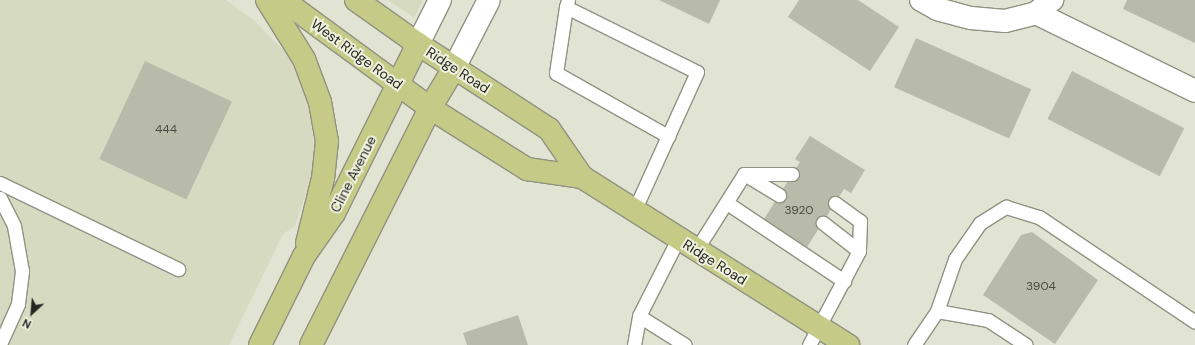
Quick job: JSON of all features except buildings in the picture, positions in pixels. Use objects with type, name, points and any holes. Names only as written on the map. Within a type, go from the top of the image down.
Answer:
[{"type":"main road","points":[[267,0],[304,59],[320,102],[327,141],[323,178],[304,256]]},
{"type":"main road","name":"West Ridge Road","points":[[283,0],[430,108]]},
{"type":"main road","points":[[358,1],[418,44]]},
{"type":"main road","name":"Cline Avenue","points":[[260,345],[304,256],[334,213],[418,44]]},
{"type":"main road","name":"Ridge Road","points":[[418,44],[549,129],[582,177],[687,244],[814,336],[848,345]]},
{"type":"main road","points":[[311,345],[430,108],[454,68]]},
{"type":"main road","name":"Ridge Road","points":[[430,108],[527,170],[582,177]]},
{"type":"street","name":"Cline Avenue","points":[[418,44],[440,0]]},
{"type":"street","points":[[454,68],[489,0]]},
{"type":"street","points":[[921,0],[937,9],[971,18],[1005,21],[1044,6],[1195,91]]},
{"type":"lane","points":[[634,211],[668,136],[697,72],[567,3],[556,73],[668,136]]},
{"type":"lane","points":[[744,174],[792,174]]},
{"type":"lane","points":[[744,174],[779,195]]},
{"type":"lane","points":[[634,345],[638,316],[687,244],[727,203],[744,174]]},
{"type":"lane","points":[[0,183],[178,269]]},
{"type":"lane","points":[[0,198],[14,226],[22,271],[18,304],[0,344]]},
{"type":"lane","points":[[727,203],[844,282]]},
{"type":"lane","points":[[814,336],[859,252],[860,220],[835,203]]},
{"type":"lane","points":[[914,345],[937,311],[955,259],[980,223],[1006,207],[1039,217],[1195,322]]},
{"type":"lane","points":[[823,222],[859,252]]},
{"type":"lane","points":[[937,311],[988,320],[1026,345]]},
{"type":"lane","points":[[638,316],[685,345]]},
{"type":"shaded area","points":[[0,0],[226,0],[255,21],[289,56],[311,107],[315,166],[295,226],[283,234],[229,345],[0,345]]},
{"type":"shaded area","points":[[388,0],[423,0],[414,18]]}]
